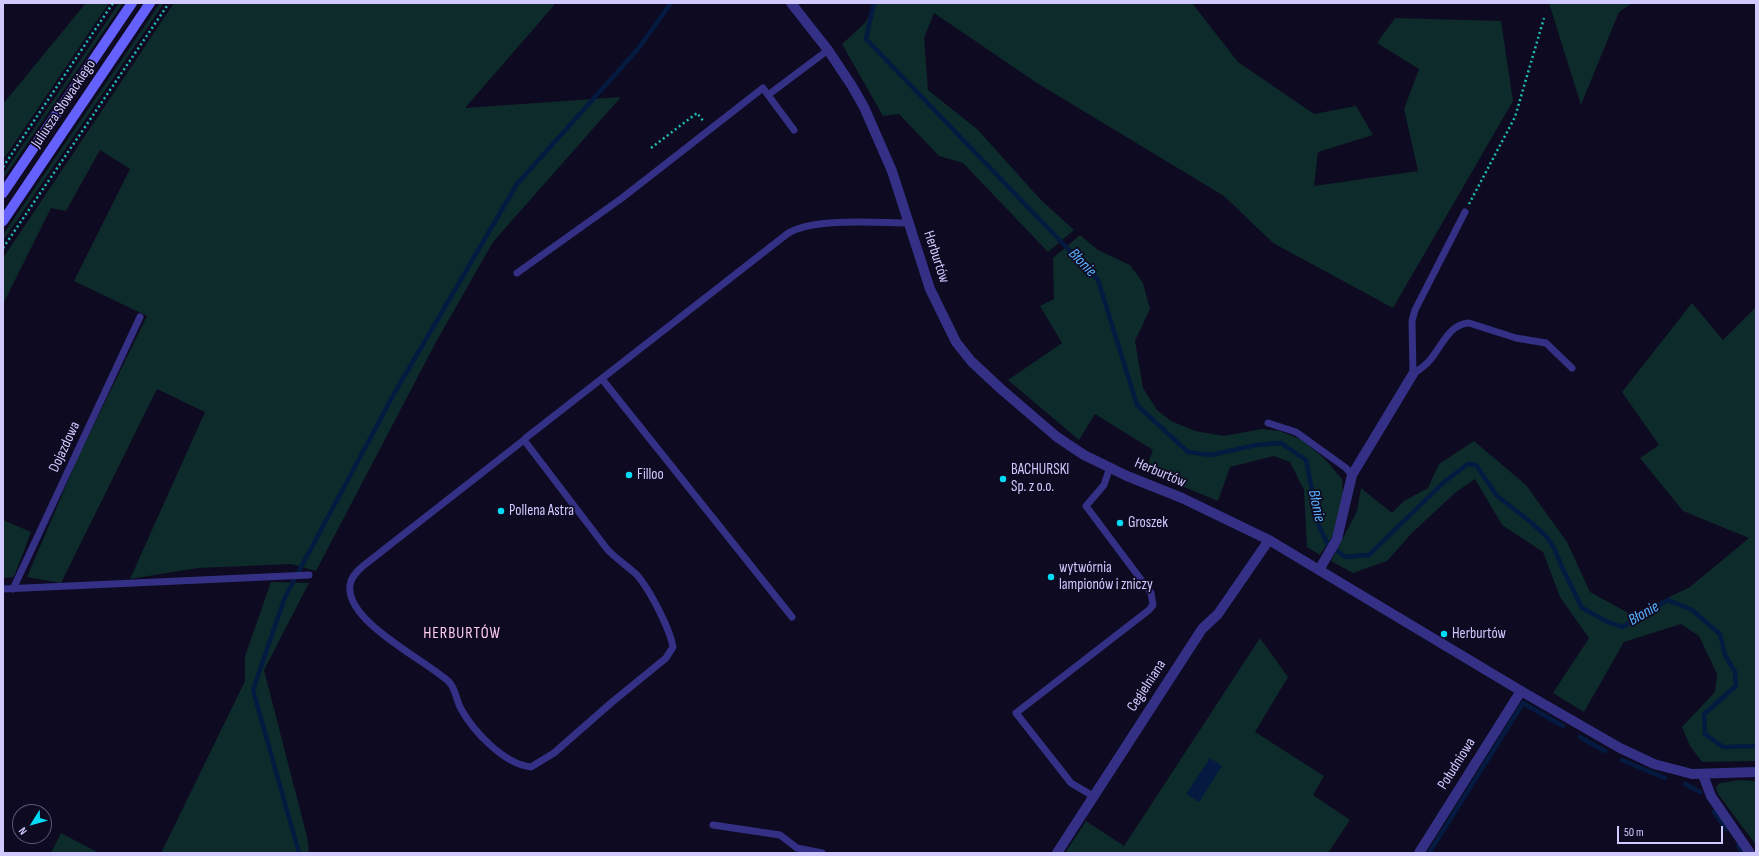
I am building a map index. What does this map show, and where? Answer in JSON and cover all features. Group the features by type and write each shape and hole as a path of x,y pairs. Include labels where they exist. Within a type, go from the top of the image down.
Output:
{"main road":[{"name":"Juliusza Słowackiego","path":"3,193 132,3"},
{"name":"Juliusza Słowackiego","path":"3,221 150,3"}],"street":[{"name":"Herburtów","path":"791,3 828,50 852,86 871,123 892,171 930,289 956,342 971,360 1028,414 1079,452 1110,468 1182,498 1269,540 1620,748 1654,764 1674,770 1703,775 1756,772"},
{"path":"1319,570 1337,539 1352,475 1413,374"},
{"name":"Cegielniana","path":"1057,853 1202,630 1218,614 1269,540"},
{"name":"Południowa","path":"1419,853 1521,690"},
{"path":"1703,775 1711,796 1750,853"}],"lane":[{"path":"768,95 828,50"},
{"path":"517,273 622,198 763,88 794,130"},
{"path":"1413,374 1412,321 1415,310 1465,212"},
{"path":"524,440 607,549 637,576 656,606 668,631 673,648 666,658 611,703 554,753 531,767 510,761 495,750 465,716 450,683 383,635 357,609 352,599 350,587 351,580 363,566 524,440 602,379 794,230 802,226 822,224 909,223"},
{"name":"Dojazdowa","path":"13,589 140,317"},
{"path":"1413,374 1430,360 1455,327 1469,323 1516,338 1546,343 1572,368"},
{"path":"602,379 792,617"},
{"path":"1268,423 1296,432 1346,468 1352,475"},
{"path":"1093,796 1071,783 1016,713 1149,610 1153,605 1151,593 1086,506 1104,485 1110,468"},
{"path":"3,589 309,575"},
{"path":"713,825 780,835 797,848 822,853"}],"path":[{"path":"3,167 113,3"},
{"path":"3,248 169,3"},
{"path":"1465,212 1515,117 1544,18"},
{"path":"651,148 697,113 710,130"}],"green space":[{"path":"86,3 109,3 3,160 3,104"},
{"path":"119,3 123,3 3,179 3,174"},
{"path":"160,3 164,3 3,241 3,235"},
{"path":"174,3 556,3 465,108 621,97 493,242 436,342 316,571 291,564 198,568 130,579 205,412 157,389 61,583 27,577 79,455 147,316 74,281 130,169 100,150 66,211 51,208 3,304 3,258"},
{"path":"876,3 1192,3 1238,62 1314,114 1356,106 1373,135 1318,152 1314,186 1418,171 1404,109 1419,69 1377,43 1395,18 1501,21 1513,101 1393,308 1273,243 1224,196 1037,83 934,13 924,38 928,90 977,129 1041,200 1074,230 1048,252 963,163 939,156 899,114 883,116 842,44 865,23"},
{"path":"1549,3 1632,3 1619,12 1581,105"},
{"path":"1080,235 1098,250 1130,265 1143,283 1150,309 1135,341 1143,388 1157,410 1171,421 1195,431 1224,436 1262,429 1280,431 1302,440 1325,459 1342,479 1343,494 1334,534 1320,555 1307,547 1304,490 1290,462 1274,456 1230,467 1218,501 1145,471 1153,450 1095,414 1079,440 1008,380 1062,343 1040,306 1054,299 1053,258"},
{"path":"1692,303 1723,340 1756,307 1756,761 1702,762 1690,746 1682,727 1715,692 1717,674 1699,636 1681,624 1624,642 1584,712 1553,693 1589,638 1560,597 1543,552 1502,525 1475,479 1456,492 1412,533 1387,561 1353,573 1331,561 1357,511 1361,488 1392,513 1404,501 1428,488 1439,464 1474,441 1526,485 1567,542 1590,592 1632,615 1690,587 1749,538 1683,511 1640,458 1659,445 1622,392"},
{"path":"3,520 31,532 14,577 3,578"},
{"path":"271,582 309,583 264,670 307,837 309,852 161,853 245,681 245,656"},
{"path":"1260,638 1288,677 1255,732 1324,776 1313,795 1350,820 1328,853 1065,853 1086,821 1124,846"},
{"path":"1739,780 1756,781 1756,845 1718,794 1716,787 1720,783"},
{"path":"61,833 99,853 51,853"}],"water":[{"path":"1210,758 1222,766 1199,802 1186,794"}],"waterway":[{"path":"299,853 253,690 285,597 395,392 517,184 638,49 671,3"},
{"name":"Błonie","path":"874,3 866,39 1098,280 1137,405 1188,452 1211,455 1256,445 1281,443 1306,460 1319,526 1327,543 1345,557 1369,555 1444,482 1468,464 1476,465 1497,496 1546,536 1554,548 1582,608 1608,622 1622,627 1668,600 1692,610 1720,634 1725,655 1735,672 1736,686 1704,714 1705,734 1723,747 1756,746"},
{"path":"1429,853 1523,703 1563,726"},
{"path":"1580,737 1605,751"},
{"path":"1622,760 1665,778"},
{"path":"1685,784 1700,792"},
{"path":"1714,812 1726,829"},
{"path":"1738,846 1743,853"}],"place":[{"name":"Filloo","path":"629,475"},
{"name":"BACHURSKI Sp. z o.o.","path":"1003,479"},
{"name":"Pollena Astra","path":"501,511"},
{"name":"Groszek","path":"1120,523"},
{"name":"wytwórnia lampionów i zniczy","path":"1051,577"},
{"name":"Herburtów","path":"1444,634"}],"district":[{"name":"HERBURTÓW","path":"462,634"}]}
